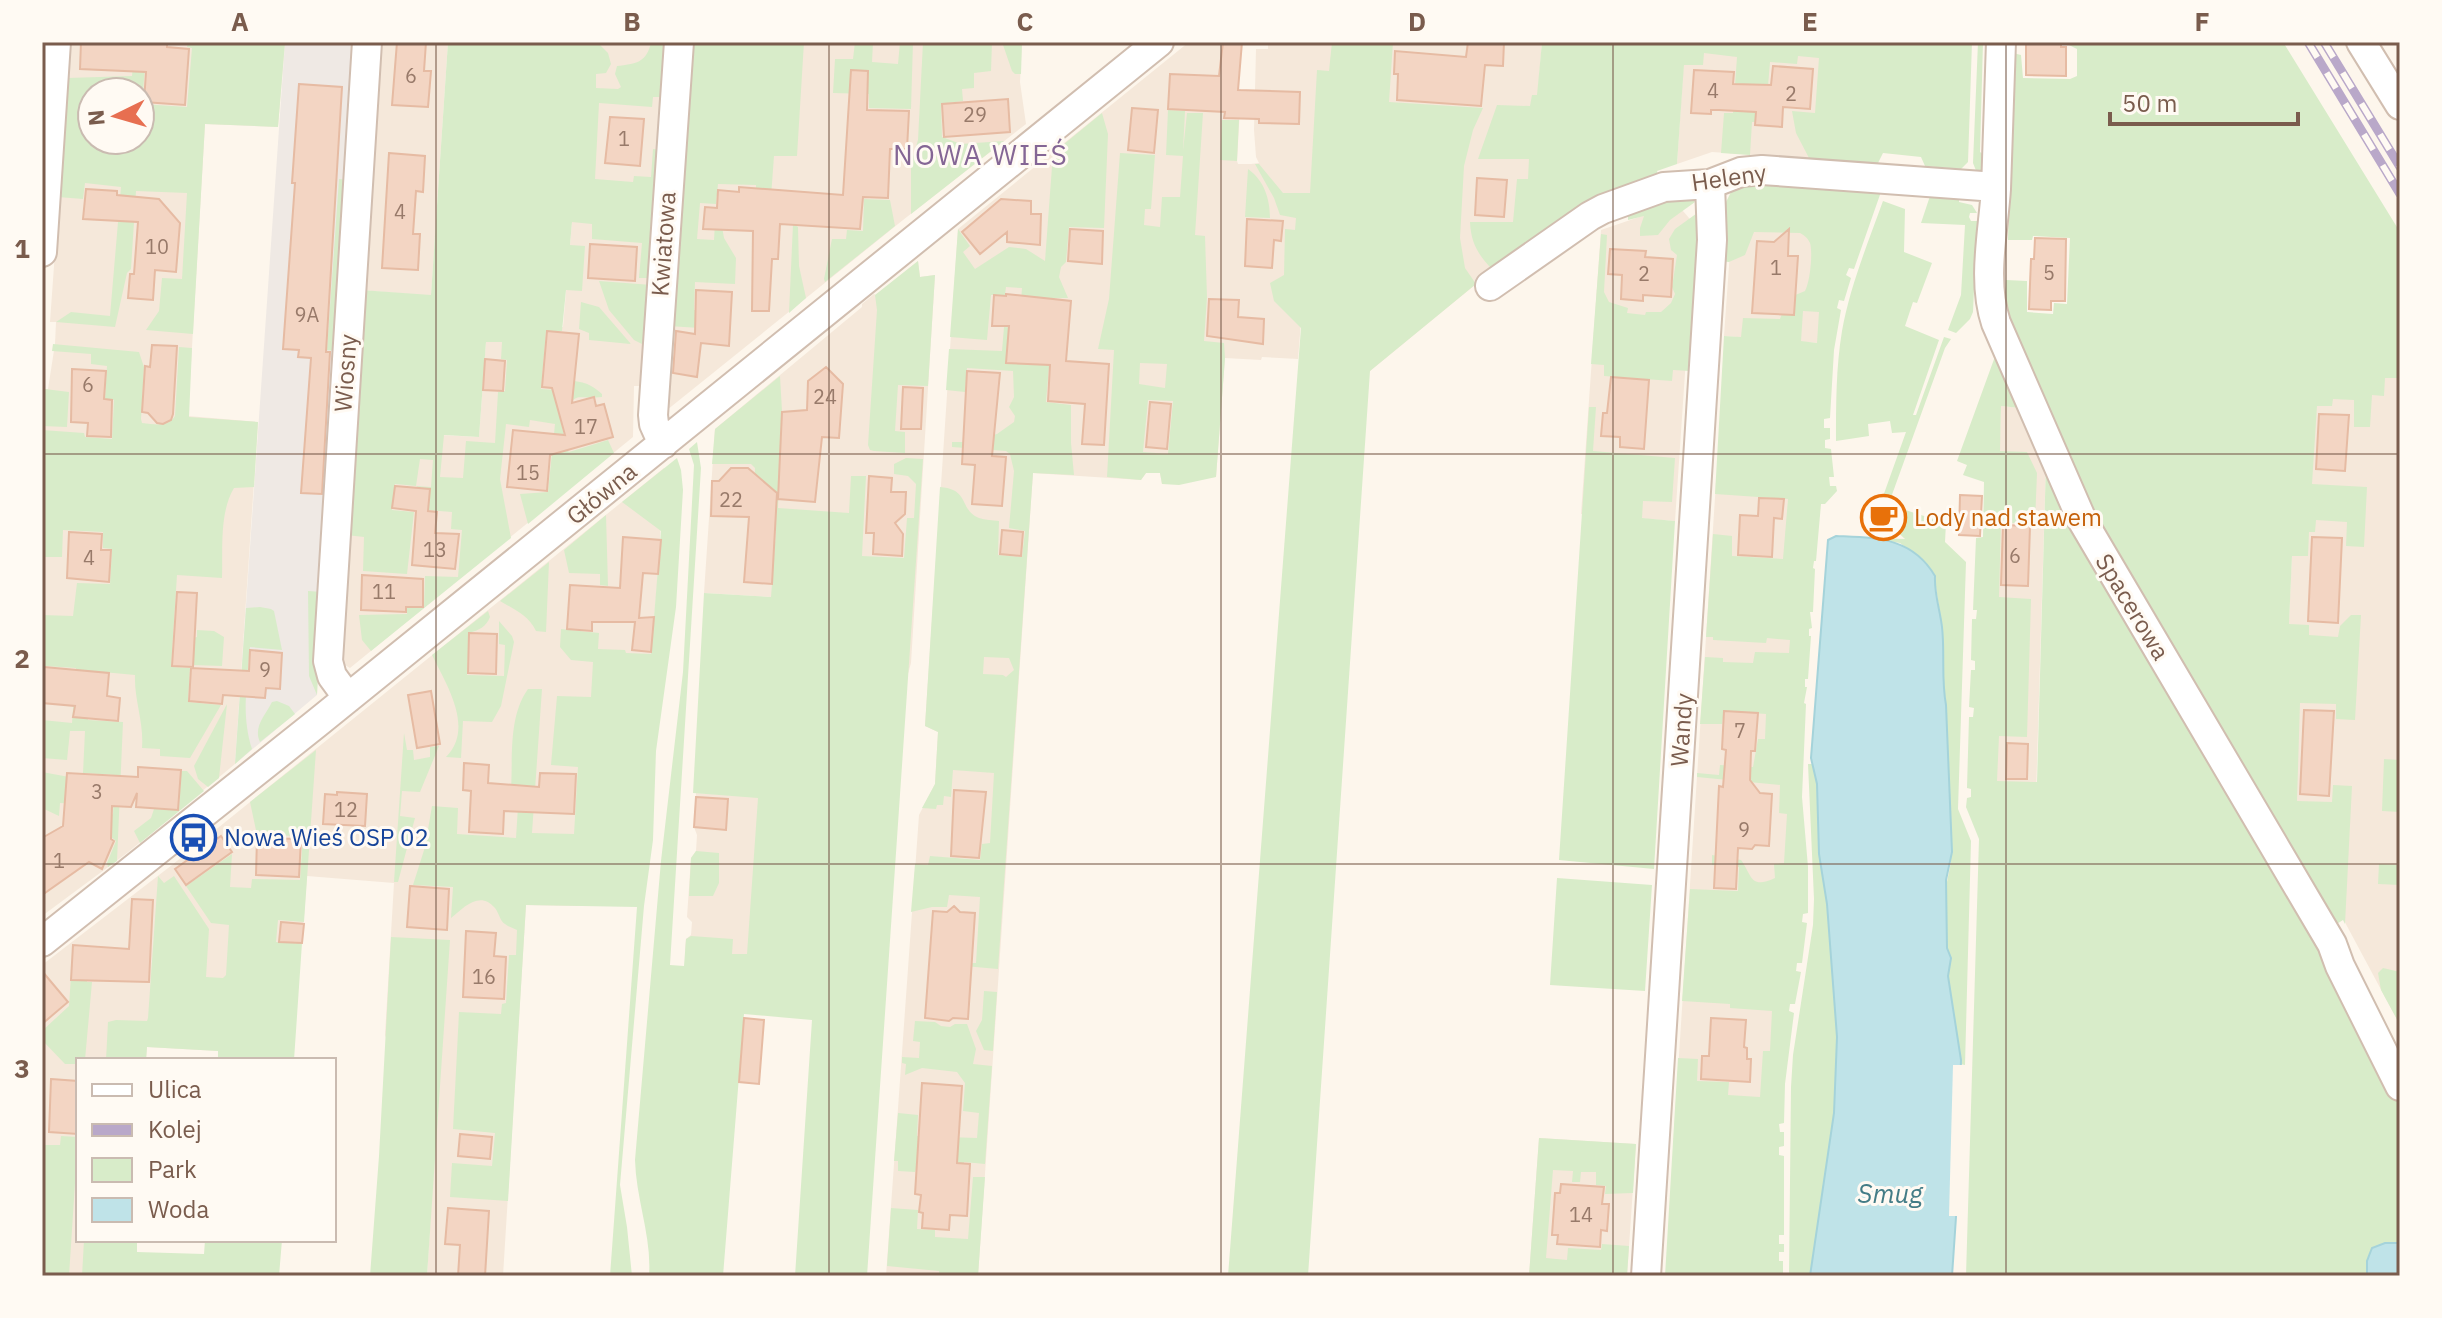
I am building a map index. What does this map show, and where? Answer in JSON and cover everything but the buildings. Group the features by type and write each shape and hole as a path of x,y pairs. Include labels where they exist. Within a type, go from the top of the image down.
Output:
{"street":[{"path":"42,252 56,42"},
{"name":"Wiosny","path":"348,698 332,676 328,661 367,42"},
{"name":"Kwiatowa","path":"663,444 653,415 679,42"},
{"name":"Główna","path":"42,942 1159,42"},
{"name":"Spacerowa","path":"2001,42 1989,283 1991,309 2065,483 2102,556 2332,944 2400,1086"},
{"path":"2361,42 2400,105"},
{"name":"Heleny","path":"1490,286 1569,229 1603,209 1664,187 1710,184 1741,172 1762,170 1996,187"},
{"name":"Wandy","path":"1646,1276 1712,240 1710,184"}],"shaded area":[{"path":"70,42 285,42 278,127 205,124 188,416 258,422 235,764 127,853 42,916 42,424 56,322 50,322"},
{"path":"285,42 357,42 317,695 235,764"},
{"path":"378,42 448,42 431,296 361,290"},
{"path":"582,42 670,42 644,386 634,386 633,437 350,668 338,661 351,454 419,460 421,434 479,437 486,341 524,325 563,327"},
{"path":"804,42 1022,42 1020,82 1026,124 662,414 677,205"},
{"path":"1189,42 1242,42 1237,161 1238,164 1251,164 1259,163 1254,130 1256,49 1268,49 1265,42 1542,42 1526,243 1370,371 1304,284 1298,359 1225,358 1216,477 1162,484 1160,473 1146,473 1141,480 1033,473 978,1276 886,1276 919,815 935,784 938,732 925,726 958,229"},
{"path":"1685,42 1837,42 1829,160 1712,152 1677,164"},
{"path":"2310,143 2400,289 2400,1025 2281,803"},
{"path":"1827,197 1818,343 1724,336 1733,210"},
{"path":"1677,204 1695,225 1675,521 1581,514 1601,230"},
{"path":"918,261 920,277 935,275 911,663 812,1019 685,950 692,922 687,917 691,858 696,851 696,793 758,797 771,597 704,593 715,429 874,294"},
{"path":"2001,406 2020,408 2046,462 2036,796 1989,794"},
{"path":"664,468 651,655 579,906 526,905 503,1276 427,1276 434,1162 385,1035 394,883 307,876 302,943 279,942 280,981 225,976 219,1051 147,1047 146,1058 76,1058 76,1242 95,1242 92,1276 54,1276 60,1146 42,1145 42,965 172,865"},
{"path":"1716,482 1809,488 1768,1155 1673,1148"},
{"path":"1539,1138 1636,1144 1627,1276 1529,1276"}],"green space":[{"path":"135,42 147,42 144,76 132,76"},
{"path":"188,42 285,42 278,127 205,124 193,334 146,330 159,311 162,278 182,279 187,193 136,191 131,269 127,273 115,327 56,322 71,312 110,316 121,187 85,183 83,199 58,197 67,78 76,78 76,156 156,156 156,105 187,107 192,48 187,47"},
{"path":"448,42 597,42 608,53 611,64 606,73 596,74 596,88 618,89 621,87 615,74 617,66 639,61 647,54 651,42 670,42 666,97 653,97 652,107 599,103 595,179 633,182 634,176 651,177 653,149 662,150 653,278 639,278 642,243 592,239 592,224 572,222 570,245 585,246 582,291 566,290 562,331 546,331 541,389 557,390 559,380 572,381 587,384 602,394 602,397 575,399 559,413 567,450 569,452 608,440 614,453 528,524 520,494 548,492 555,424 530,420 529,427 506,424 500,479 511,538 371,651 362,640 359,615 407,614 407,607 424,607 425,576 458,577 462,530 451,529 452,512 414,509 417,486 431,487 433,460 420,459 416,486 395,484 392,510 414,512 407,574 363,571 364,537 346,535 361,290 431,295","holes":["486,342 502,342 501,359 507,360 505,391 498,392 495,443 466,441 463,478 440,477 444,435 479,437"]},
{"path":"689,42 804,42 797,156 774,156 771,197 756,196 756,185 718,184 716,204 700,203 697,239 714,240 715,223 722,227 724,238 736,258 735,284 695,282 694,310 701,310 700,328 668,326"},
{"path":"855,42 873,42 872,62 898,64 900,42 913,42 911,109 869,108 869,94 833,93 835,59 853,59"},
{"path":"923,42 992,42 991,71 974,73 974,88 962,89 963,101 941,104 942,137 961,144 1004,141 911,214 911,163 918,140"},
{"path":"1002,42 1022,42 1021,74 1012,71"},
{"path":"1332,42 1393,42 1389,102 1483,108 1473,130 1464,166 1460,238 1465,268 1476,284 1370,371 1308,1276 1228,1276 1301,328 1274,301 1270,283 1284,275 1285,229 1295,230 1296,218 1280,215 1255,164 1259,164 1283,193 1310,193 1317,70 1329,71"},
{"path":"1542,42 1972,42 1968,162 1961,169 1925,166 1921,157 1883,153 1875,169 1806,164 1809,158 1796,133 1792,111 1815,113 1819,58 1798,56 1797,64 1770,62 1765,122 1752,122 1750,155 1721,153 1724,113 1733,113 1737,57 1704,53 1703,65 1684,65 1677,164 1657,171 1658,176 1526,243 1493,270 1476,248 1470,222 1513,222 1517,179 1528,179 1529,159 1478,159 1497,105 1530,106 1532,95 1537,95"},
{"path":"1978,42 1983,42 1980,152 1989,159 1977,173 1973,163"},
{"path":"2063,42 2283,42 2400,232 2400,378 2385,378 2384,396 2372,395 2370,427 2354,427 2354,400 2333,399 2332,406 2317,406 2312,484 2367,487 2364,547 2346,546 2347,522 2316,520 2315,532 2309,532 2308,556 2292,556 2289,624 2309,625 2309,635 2338,637 2340,626 2351,615 2361,615 2355,720 2336,719 2336,704 2300,703 2297,801 2332,802 2333,785 2352,786 2345,924 2343,920 2332,927 2079,488 2005,313 2006,280 2027,281 2027,312 2053,314 2054,303 2067,304 2070,238 2033,236 2032,240 2008,240 2013,53 2021,55 2023,78 2070,79 2077,76 2077,49"},
{"path":"1168,110 1185,111 1183,151 1187,113 1203,113 1195,235 1205,236 1207,297 1204,341 1224,343 1225,358 1216,477 1179,485 1162,484 1160,473 1146,473 1141,480 1107,477 1114,350 1098,349 1109,299 1120,153 1155,155 1151,209 1145,209 1144,225 1160,227 1162,197 1180,197 1183,156 1166,155","holes":["1140,363 1167,364 1165,388 1139,384","1148,400 1173,401 1168,454 1143,452"]},
{"path":"1102,113 1108,134 1104,228 1069,227 1066,262 1061,267 1059,277 1068,298 1055,298 1046,402 1071,405 1074,475 1033,473 998,969 964,966 965,963 976,963 980,897 949,895 947,907 911,912 915,864 928,865 930,856 980,860 982,844 990,843 994,773 953,770 951,797 944,796 943,805 937,805 936,809 922,808 935,784 938,732 925,726 940,487 956,492 969,510 981,519 999,521 998,555 1022,557 1025,531 1009,528 1014,471 1010,454 1006,451 952,447 952,442 966,442 997,434 1014,422 1015,416 1009,407 1014,397 1013,371 967,368 965,392 946,390 949,349 1002,351 1004,327 1019,328 1022,288 1006,287 1005,295 991,295 987,340 950,337 958,229 970,246 963,252 975,269 1009,247 1026,249 1045,261 1053,153","holes":["984,657 1009,658 1014,670 1006,677 983,674"]},
{"path":"1222,120 1239,120 1237,161 1220,160"},
{"path":"1248,169 1265,190 1270,218 1245,217"},
{"path":"339,179 349,180 337,351 327,350"},
{"path":"1744,182 1882,189 1854,269 1849,268 1846,275 1851,278 1844,301 1839,300 1837,308 1841,310 1834,350 1830,418 1824,419 1824,428 1830,428 1830,439 1825,440 1825,448 1831,449 1834,477 1829,477 1830,486 1836,486 1837,491 1825,504 1821,504 1813,568 1808,679 1805,679 1802,797 1808,913 1803,914 1802,922 1807,923 1802,963 1797,963 1796,971 1801,972 1795,1004 1790,1004 1789,1011 1794,1013 1785,1084 1784,1123 1779,1124 1780,1132 1784,1132 1784,1146 1779,1147 1779,1155 1784,1156 1784,1235 1779,1235 1779,1244 1784,1244 1784,1252 1779,1252 1779,1261 1783,1261 1783,1276 1665,1276 1678,1058 1698,1059 1697,1081 1729,1082 1728,1095 1760,1097 1763,1051 1770,1051 1772,1011 1682,1001 1690,889 1738,891 1739,867 1712,865 1712,855 1741,860 1756,882 1775,878 1774,864 1784,863 1787,814 1779,813 1780,785 1697,777 1697,773 1719,775 1720,765 1753,767 1758,739 1765,739 1766,714 1724,711 1722,724 1700,724 1705,657 1723,658 1723,662 1753,663 1755,652 1789,653 1790,640 1767,638 1766,643 1706,637 1713,534 1732,536 1732,556 1783,559 1788,499 1715,494 1724,336 1741,337 1743,318 1780,319 1788,298 1805,291 1811,260 1810,243 1800,233 1754,232 1745,255 1729,262 1719,261 1725,204 1732,190","holes":["1803,311 1819,312 1817,343 1801,341"]},
{"path":"1931,193 1959,195 1959,202 1972,205 1977,213 1970,213 1969,217 1971,221 1977,221 1973,312 1956,333 1948,330 1961,295 1965,225 1921,223"},
{"path":"1669,196 1691,198 1695,202 1670,220 1658,235 1640,236 1644,216 1628,220 1628,210"},
{"path":"864,199 890,200 895,226 825,282 832,239 846,239 847,230 863,231"},
{"path":"1883,201 1905,209 1904,252 1932,263 1905,326 1939,340 1913,415 1916,415 1944,337 1951,339 1945,348 1889,503 1881,502 1906,432 1892,433 1890,421 1868,424 1869,436 1836,441 1837,372 1845,314"},
{"path":"1700,211 1690,371 1673,370 1672,381 1604,376 1604,365 1591,364 1601,234 1607,235 1604,292 1609,302 1628,308 1627,313 1645,315 1646,312 1661,312 1675,294 1672,287 1677,255 1671,250 1669,239 1675,229"},
{"path":"793,224 798,227 799,266 806,298 789,313"},
{"path":"918,261 920,277 935,275 928,386 898,385 895,431 905,432 905,453 874,451 868,445 877,310 875,295"},
{"path":"599,281 652,285 646,346 634,340 609,310"},
{"path":"581,302 599,307 631,344 589,340 589,333 579,329"},
{"path":"53,344 139,352 144,367 141,419 142,423 156,424 165,424 175,416 179,347 192,348 189,417 258,422 254,487 234,488 226,509 222,578 177,575 171,667 190,668 188,702 221,705 190,758 160,756 160,749 142,748 135,675 92,671 88,720 123,722 117,861 108,867 116,841 109,835 115,775 83,773 85,731 70,731 67,760 42,758 42,720 72,723 76,668 44,666 42,683 42,615 73,616 77,583 110,584 112,549 103,548 103,532 63,530 62,557 42,557 42,430 112,439 114,400 105,399 107,366 91,364 91,354 52,351"},
{"path":"1997,351 2020,408 2001,406 2000,451 2027,452 2037,473 2035,523 2001,523 1999,597 2031,599 2027,737 1999,736 1997,781 2037,782 2046,462 2293,896 2400,1097 2400,1243 2366,1271 2367,1276 1966,1276 1979,839 1966,807 1967,798 1971,797 1971,789 1967,788 1969,717 1973,717 1974,708 1969,707 1971,670 1975,670 1975,661 1971,660 1972,619 1976,619 1977,610 1973,610 1976,538 1983,537 1984,482 1963,475 1967,465 1957,461"},
{"path":"780,376 782,411 778,508 849,513 851,476 866,476 862,556 904,558 907,518 914,518 916,484 908,476 894,474 894,464 906,458 923,459 867,1276 795,1276 812,1020 744,1014 723,1276 666,1273 665,1276 649,1276 648,1247 635,1160 661,861 683,672 694,465 689,449 697,442 701,468 670,965 684,966 686,939 691,936 733,939 732,954 747,954 758,798 693,793 704,593 771,597 776,531 752,529 755,468 751,464 712,464 715,429"},
{"path":"45,389 69,392 67,427 42,426"},
{"path":"1589,407 1596,407 1593,451 1675,458 1672,502 1643,501 1642,518 1675,521 1654,869 1559,860"},
{"path":"677,458 683,490 676,607 656,751 653,840 644,906 620,1185 632,1276 610,1276 637,907 526,905 508,1201 450,1197 452,1163 492,1166 495,1133 453,1129 459,1012 501,1014 502,1004 506,1003 509,955 516,955 517,930 503,923 495,908 484,900 472,902 451,918 453,887 413,885 425,847 432,806 458,808 457,834 516,838 519,791 511,791 514,725 528,689 542,689 532,833 574,834 578,767 551,765 557,696 591,697 593,662 571,660 560,647 561,629 599,633 598,649 651,654 661,531 622,502"},
{"path":"1896,507 1946,523 1945,542 1966,562 1958,809 1971,841 1965,1065 1960,1064 1948,976 1951,958 1947,948 1946,887 1951,862 1942,628 1934,573 1900,543 1871,538 1905,539 1890,525"},
{"path":"606,515 608,586 600,585 600,574 569,573 564,550"},
{"path":"549,562 546,632 536,631 525,617 500,601"},
{"path":"308,591 322,592 317,695 309,676"},
{"path":"260,607 274,611 282,650 250,647 246,711 252,749 235,764 246,608"},
{"path":"488,611 490,617 486,623 469,633 467,675 504,676 505,645 499,644 499,621 514,642 501,706 492,722 463,721 461,758 446,757 458,733 458,720 450,692 432,655"},
{"path":"197,630 214,631 224,637 222,666 192,665 193,638 197,637"},
{"path":"272,702 289,706 295,714 260,742 258,731 261,722"},
{"path":"227,704 219,778 208,787 198,779 194,766"},
{"path":"404,733 407,750 413,750 414,760 430,757 430,747 439,746 420,792 402,791 400,816 415,818 398,882 394,882"},
{"path":"316,750 304,922 278,920 276,942 302,943 294,1058 218,1058 218,1051 147,1047 146,1058 106,1058 108,1022 147,1021 148,1018 158,876 164,883 174,876 209,929 206,977 223,978 226,975 229,925 211,923 186,886 232,854 230,887 251,888 252,879 300,880 303,836 257,835 250,802"},
{"path":"2384,759 2400,760 2400,812 2382,811"},
{"path":"1808,764 1814,764 1817,784 1819,854 1827,904 1837,1037 1834,1113 1810,1276 1789,1276 1793,1055 1813,925 1814,899"},
{"path":"181,771 187,771 204,791 140,843 134,831 151,818 154,809 179,810"},
{"path":"42,772 80,779 78,804 60,803 59,816 42,808"},
{"path":"696,851 719,853 719,883 713,896 689,896 691,858"},
{"path":"2379,864 2400,865 2400,885 2378,884"},
{"path":"1557,878 1652,885 1645,991 1550,985"},
{"path":"391,937 450,940 427,1276 370,1276"},
{"path":"2383,968 2400,972 2400,1025 2381,990 2378,973"},
{"path":"71,976 87,976 87,982 92,982 85,1058 76,1058 76,1064 65,1064 42,1040 42,1031 69,1006"},
{"path":"984,991 997,992 993,1051 984,1050 976,1031 982,1020"},
{"path":"915,1021 950,1027 967,1024 976,1049 973,1064 992,1066 985,1164 964,1162 963,1181 944,1170 898,1171 898,1161 894,1161 898,1113 918,1115 917,1136 977,1138 979,1113 963,1111 965,1083 957,1072 922,1068 905,1075 906,1064 902,1063 902,1057 919,1058 920,1042 913,1041"},
{"path":"61,1136 76,1137 69,1276 42,1276 42,1145 60,1145"},
{"path":"1539,1138 1636,1144 1633,1193 1605,1194 1606,1186 1596,1185 1596,1172 1581,1172 1580,1182 1572,1182 1573,1171 1553,1170 1546,1258 1567,1260 1568,1248 1601,1250 1602,1244 1629,1246 1627,1276 1529,1276"},
{"path":"973,1177 985,1177 978,1276 939,1276 939,1271 887,1266 891,1208 918,1210 917,1229 935,1230 935,1237 968,1239"},
{"path":"84,1242 137,1242 137,1252 204,1254 205,1242 282,1242 279,1276 82,1276"}],"water":[{"name":"Smug","path":"1836,536 1892,542 1916,554 1935,576 1943,637 1952,852 1946,880 1947,948 1951,958 1948,976 1961,1060 1952,1276 1810,1276 1834,1113 1837,1037 1827,904 1819,854 1817,784 1811,758 1828,540"},
{"path":"2385,1243 2400,1243 2400,1276 2367,1276 2367,1261 2372,1248"}],"pier":[{"path":"1953,1065 1964,1065 1960,1216 1949,1216"}],"railway":[{"path":"2308,42 2400,194"},
{"path":"2324,42 2400,167"}],"place":[{"name":"Lody nad stawem","path":"1883,518"},
{"name":"Nowa Wieś OSP 02","path":"193,838"}],"district":[{"name":"NOWA WIEŚ","path":"981,155"}]}
